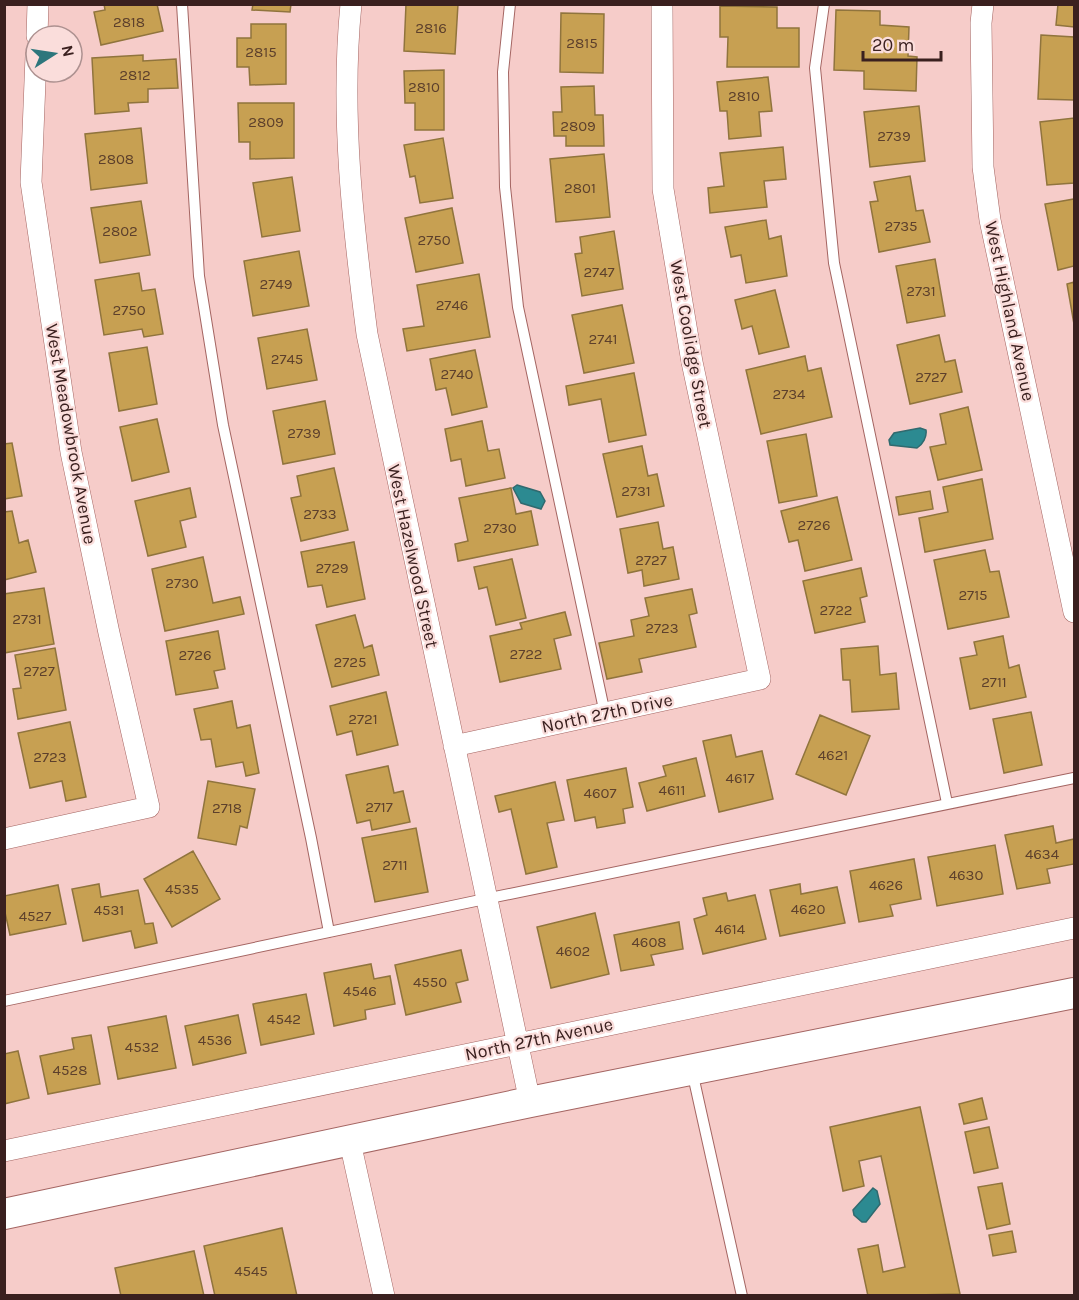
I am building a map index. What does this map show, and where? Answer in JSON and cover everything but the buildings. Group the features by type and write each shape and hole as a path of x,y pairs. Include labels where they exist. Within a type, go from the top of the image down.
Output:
{"main road":[{"path":"4,1215 530,1102 1074,993"}],"street":[{"path":"37,24 38,4"},
{"name":"West Hazelwood Street","path":"351,4 347,123 353,227 367,334 485,899 530,1102"},
{"name":"West Coolidge Street","path":"662,4 663,189 692,362 760,679"},
{"name":"West Highland Avenue","path":"983,4 981,23 982,144 990,220 1074,612"},
{"name":"West Meadowbrook Avenue","path":"4,839 149,807 109,633 67,428 31,182 35,84"},
{"name":"North 27th Drive","path":"454,746 760,679"},
{"name":"North 27th Avenue","path":"4,1151 859,975 1074,928"},
{"path":"350,1142 384,1296"}],"lane":[{"path":"182,4 199,276 223,424 329,932"},
{"path":"510,4 503,72 505,187 518,307 605,714"},
{"path":"824,4 815,68 834,263 947,803"},
{"path":"4,1001 1074,778"},
{"path":"692,1071 742,1296"}],"water":[{"path":"920,428 926,430 926,435 917,448 890,445 889,440 894,433"},
{"path":"517,485 540,492 545,501 541,509 521,503 513,488"},
{"path":"873,1188 877,1191 880,1204 866,1222 862,1222 854,1215 853,1210"}]}
